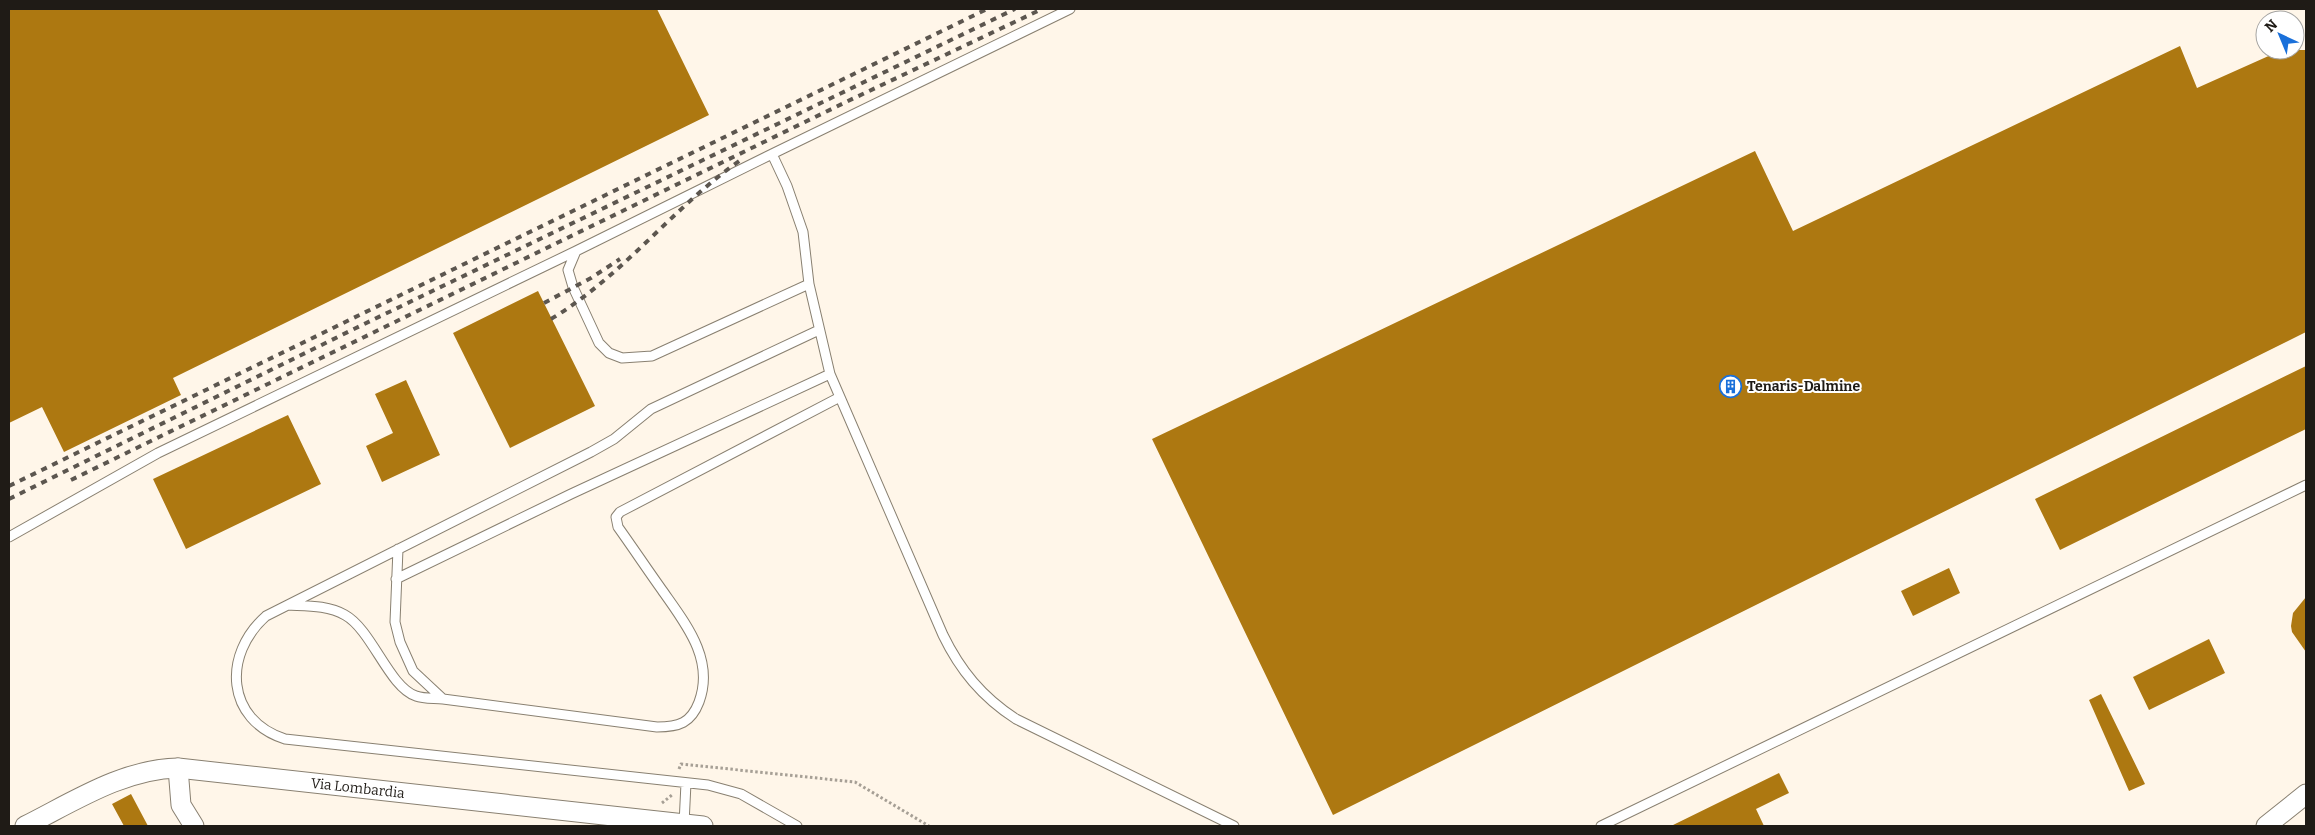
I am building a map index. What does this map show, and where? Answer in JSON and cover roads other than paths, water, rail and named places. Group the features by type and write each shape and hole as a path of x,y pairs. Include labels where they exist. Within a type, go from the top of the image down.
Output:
{"street":[{"name":"Via Lombardia","path":"25,826 125,778 147,771 178,768 703,826"},
{"path":"178,768 181,805 194,826"},
{"path":"2266,826 2306,794"}],"lane":[{"path":"9,537 158,453 1070,9"},
{"path":"772,154 787,186 803,232 809,284 830,374 943,635 959,664 975,686 994,704 1016,718 1075,750 1234,826"},
{"path":"576,250 568,270 573,287 599,343 609,353 622,358 652,356 809,284"},
{"path":"797,826 751,799 729,790 686,783 285,739 261,729 244,709 237,683 237,670 243,645 257,624 266,616 600,447 614,439 651,409 819,330"},
{"path":"396,579 571,494 830,374"},
{"path":"288,605 320,608 344,614 361,629 392,673 410,693 422,697 657,727 677,726 686,722 693,714 702,690 703,664 697,645 686,625 618,527 616,522 617,514 840,397"},
{"path":"1601,826 2306,485"},
{"path":"398,549 395,622 404,653 419,678 443,700"},
{"path":"684,824 686,783"}],"railway":[{"path":"9,486 987,9"},
{"path":"9,499 356,328 1015,9"},
{"path":"71,480 848,101 1042,9"},
{"path":"551,319 577,302 602,282 694,198 742,159"},
{"path":"544,303 591,278 620,259"}],"place":[{"name":"Tenaris-Dalmine","path":"1731,386"}]}
